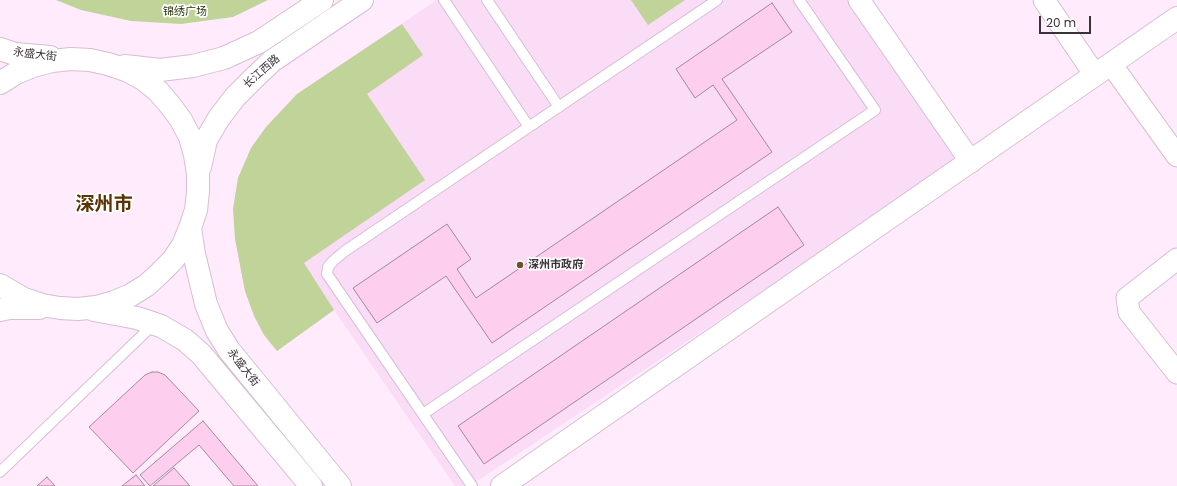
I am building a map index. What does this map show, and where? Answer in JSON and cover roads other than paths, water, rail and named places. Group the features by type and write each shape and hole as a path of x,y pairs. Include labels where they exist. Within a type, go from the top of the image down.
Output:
{"main road":[{"path":"108,64 160,70 193,66 224,58 260,42 322,0"},
{"name":"长江西路","path":"198,174 206,140 219,118 235,97 272,61 362,0"},
{"path":"502,486 1177,18"},
{"name":"永盛大街","path":"0,49 15,54 71,59"},
{"path":"0,83 16,73 33,66 52,61 71,59 90,60 126,70 142,79 158,91 181,120 190,137 198,174 196,210 183,245 160,274 146,285 131,295 96,307 8,308 0,310"},
{"name":"永盛大街","path":"190,228 194,254 206,304 216,331 229,350 340,486"},
{"path":"0,285 24,299 42,305 60,308"},
{"name":"永盛大街","path":"83,308 137,318 161,326 185,340 201,354 311,486"}],"street":[{"path":"859,0 971,162"},
{"path":"1044,0 1177,156"},
{"path":"1177,259 1127,298 1129,312 1177,373"}],"lane":[{"path":"444,0 529,127"},
{"path":"487,0 559,107"},
{"path":"472,486 327,274 328,267 332,261 345,252 717,0"},
{"path":"423,414 875,110 799,0"},
{"path":"0,472 154,324"}],"place":[{"name":"深州市政府","path":"520,265"}],"district":[{"name":"深州市","path":"104,205"}],"park label":[{"name":"锦绣广场","path":"185,12"}]}
